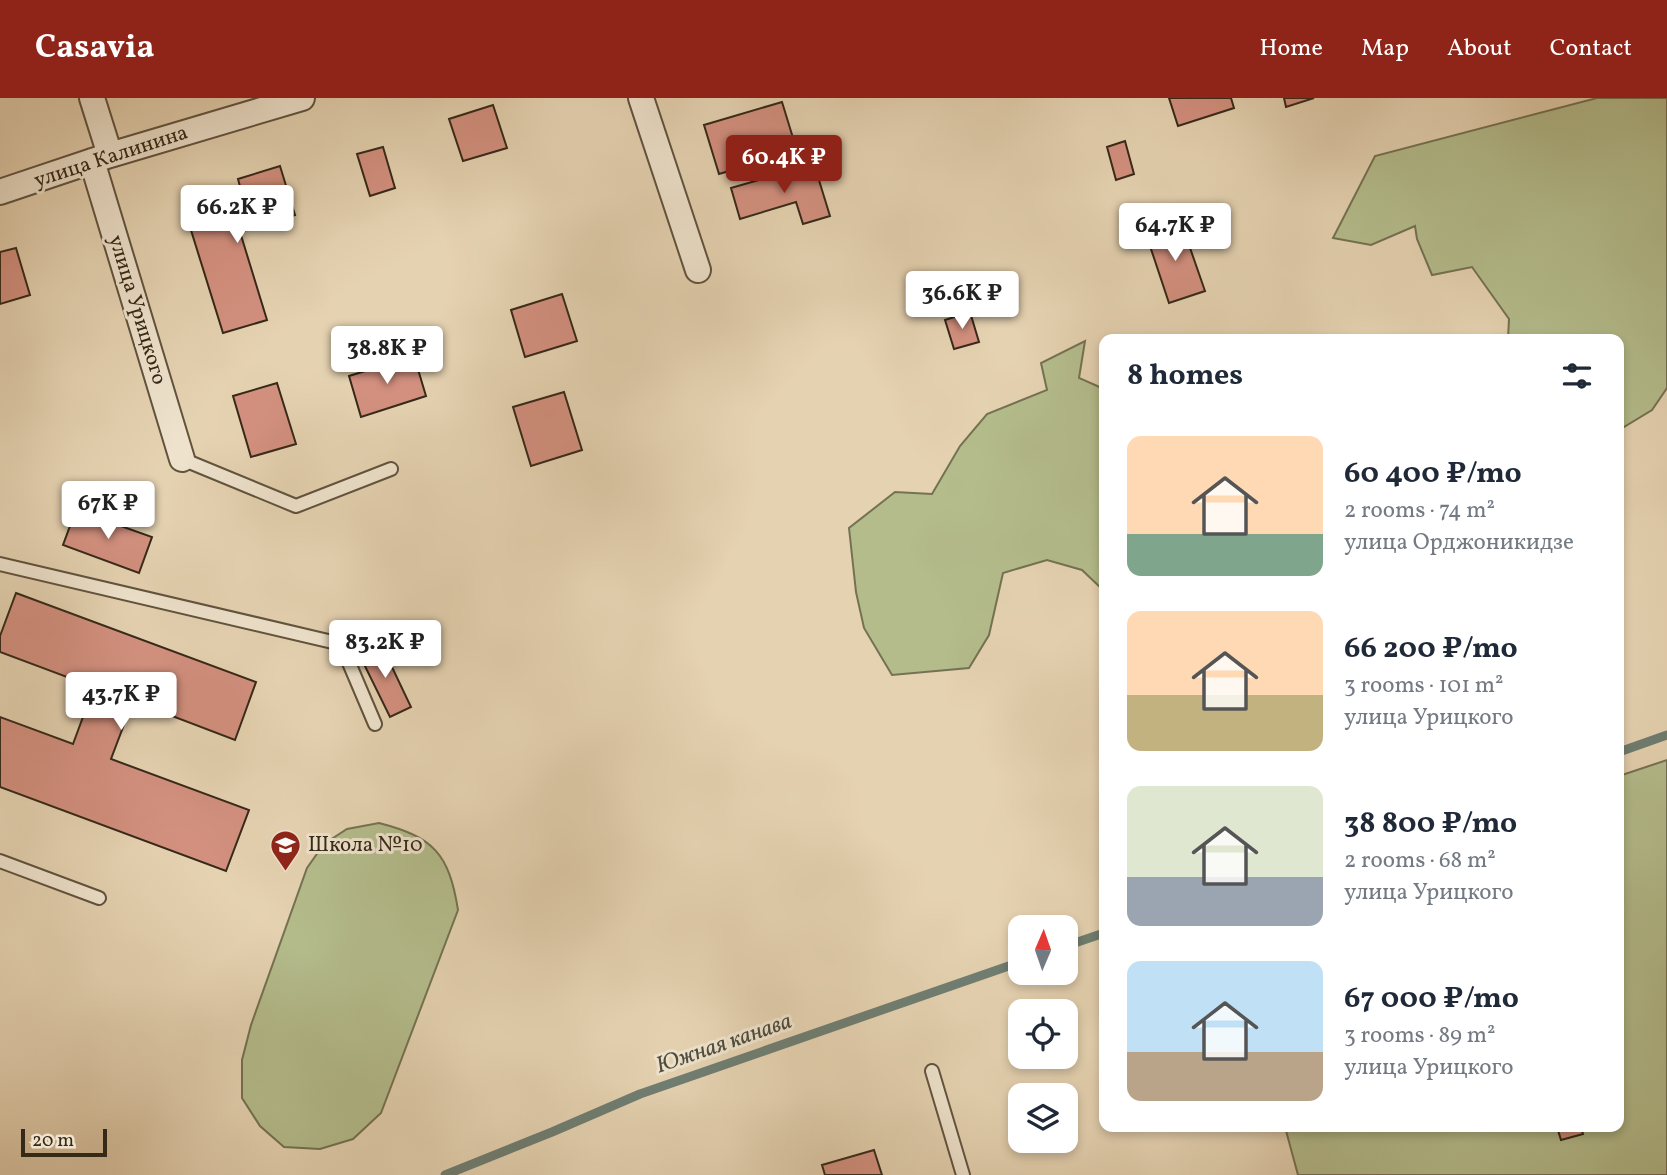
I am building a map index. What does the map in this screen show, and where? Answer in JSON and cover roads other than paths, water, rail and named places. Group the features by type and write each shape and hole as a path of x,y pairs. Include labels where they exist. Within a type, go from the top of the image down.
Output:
{"street":[{"name":"улица Урицкого","path":"92,98 101,158 182,459"},
{"name":"улица Калинина","path":"0,192 101,158 302,98"},
{"path":"641,98 698,270"}],"lane":[{"path":"182,459 296,506 391,469"},
{"path":"0,564 341,645 375,724"},
{"path":"0,862 99,898"},
{"path":"932,1071 963,1175"}],"waterway":[{"name":"Южная канава","path":"1624,750 1667,735"},
{"name":"Южная канава","path":"1078,942 1099,935"},
{"name":"Южная канава","path":"445,1175 640,1094 1008,966"}],"place":[{"name":"Школа №10","path":"285,872"}]}
